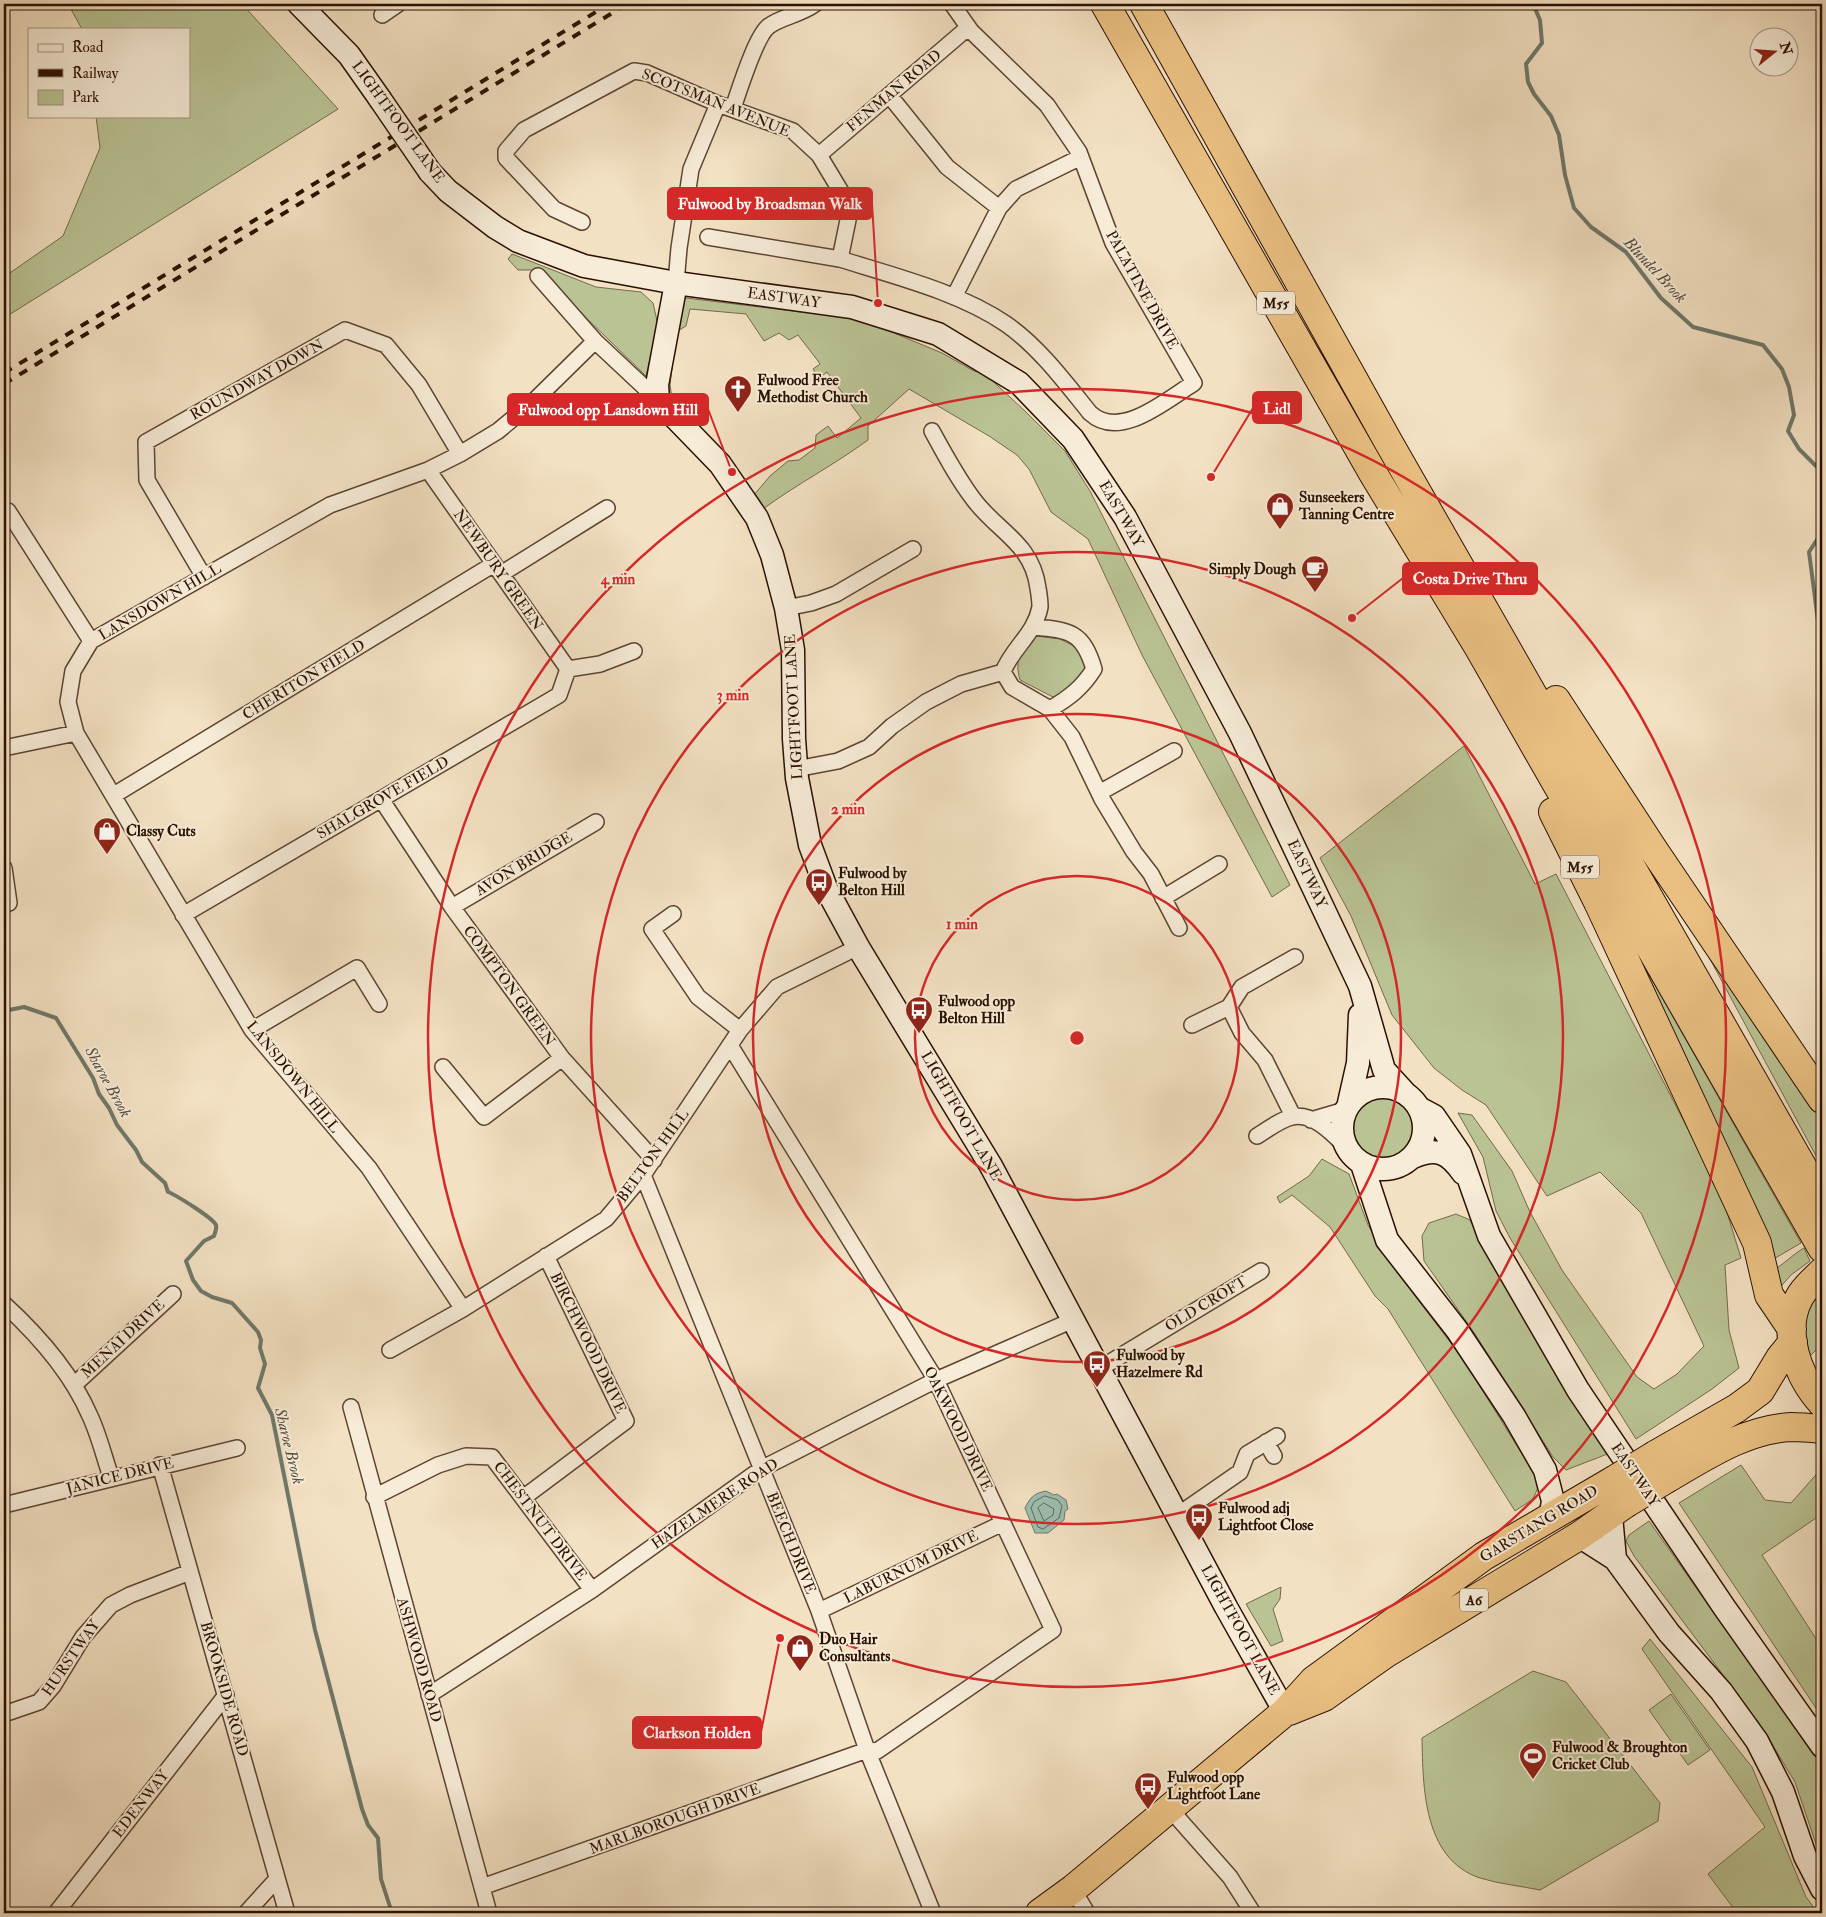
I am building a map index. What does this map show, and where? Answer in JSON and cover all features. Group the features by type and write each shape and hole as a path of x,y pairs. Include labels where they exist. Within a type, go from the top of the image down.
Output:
{"highway":[{"name":"M55","path":"1105,4 1374,475 1479,648 1819,1242"},
{"name":"M55","path":"1144,4 1390,443 1822,1201"},
{"name":"M55","path":"1390,443 1648,842 1822,1099"},
{"name":"M55","path":"1374,475 1555,816 1598,902 1757,1243 1769,1295 1792,1336"},
{"name":"A6","path":"1822,1272 1799,1298 1793,1314 1792,1336 1802,1373 1822,1402"},
{"name":"GARSTANG ROAD","path":"1285,1712 1324,1697 1385,1654 1579,1536 1617,1500 1760,1391 1792,1336"},
{"name":"GARSTANG ROAD","path":"1661,1466 1727,1445 1751,1435 1792,1427 1822,1429"},
{"name":"GARSTANG ROAD","path":"1040,1913 1073,1889 1285,1712 1314,1680 1439,1588 1484,1556 1587,1496 1617,1500"}],"main road":[{"name":"LIGHTFOOT LANE","path":"299,4 349,55 430,172 448,191 495,227 518,241 584,266 676,283"},
{"path":"658,400 656,385 676,283"},
{"name":"EASTWAY","path":"676,283 852,307 938,334 1019,384 1073,440 1125,517 1240,733 1360,986 1379,1059 1387,1075 1412,1100 1434,1116 1446,1132 1460,1154 1474,1189 1489,1236 1578,1390 1724,1607 1822,1746"},
{"name":"LIGHTFOOT LANE","path":"658,400 720,464 757,518 772,555 786,608 792,650 796,769 810,845 826,888 858,947 992,1166 1226,1607 1285,1712"},
{"name":"EASTWAY","path":"1348,1107 1358,1063 1360,986"},
{"path":"1387,1240 1385,1214 1388,1188 1393,1177 1420,1147 1424,1131 1412,1100 1382,1086 1366,1090 1348,1107 1342,1120 1342,1133 1346,1147 1362,1164 1387,1240 1457,1330 1514,1416 1545,1470 1553,1501 1550,1518"},
{"name":"EASTWAY","path":"1409,1160 1430,1150 1439,1152 1458,1165 1474,1189"},
{"path":"1362,1164 1384,1170 1409,1160"},
{"path":"1545,1470 1566,1490 1587,1496"},
{"path":"1615,1559 1617,1500"},
{"path":"1579,1536 1615,1559 1669,1633 1722,1692 1756,1742 1783,1792 1805,1856 1822,1889"}],"street":[{"path":"382,15 398,4"},
{"path":"676,283 680,239 692,169 768,26 804,12 815,4"},
{"name":"PALATINE DRIVE","path":"952,4 970,31 1047,105 1081,157 1113,244 1194,383 1127,423 1110,424 1097,420 1034,349 1020,336 1006,324 954,297"},
{"name":"FENMAN ROAD","path":"819,154 963,32 970,31"},
{"name":"SCOTSMAN AVENUE","path":"582,222 554,209 506,158 506,151 524,130 634,70 647,72 726,106 793,131 819,154 846,200 848,220 840,259"},
{"path":"889,95 947,167 999,208"},
{"path":"708,238 840,259 936,289 954,297 999,208 1016,189 1081,157"},
{"name":"LIGHTFOOT LANE","path":"538,276 596,341 658,400"},
{"name":"ROUNDWAY DOWN","path":"204,577 147,480 146,442 345,330 386,345 420,385 460,454"},
{"name":"LANSDOWN HILL","path":"463,1309 369,1168 252,1030 76,733 68,702 73,671 91,641 330,505 428,470 460,454 498,431 596,341"},
{"path":"932,431 975,502 1022,546 1036,575 1040,605 1034,627 1008,658 1003,672"},
{"name":"NEWBURY GREEN","path":"428,470 568,669"},
{"name":"CHERITON FIELD","path":"114,796 498,569 607,508"},
{"path":"4,514 8,511 91,641"},
{"path":"786,608 836,594 913,549"},
{"path":"1034,627 1057,629 1080,638 1090,655 1094,669 1085,684 1070,697 1050,709"},
{"path":"568,669 600,664 634,651"},
{"name":"SHALGROVE FIELD","path":"183,915 559,695 568,669"},
{"path":"796,769 838,761 869,747 892,726 926,702 961,684 1003,672"},
{"path":"1003,672 1012,687 1050,709 1072,738 1099,793 1134,852 1151,874 1179,928"},
{"path":"4,748 76,733"},
{"path":"1099,793 1174,751"},
{"name":"COMPTON GREEN","path":"381,799 452,907 562,1058 654,1160"},
{"name":"AVON BRIDGE","path":"452,907 596,822"},
{"path":"1164,898 1219,864"},
{"path":"4,868 9,903"},
{"path":"673,914 652,929 698,997 740,1030"},
{"name":"BELTON HILL","path":"390,1350 463,1309 606,1219 654,1160 731,1047 740,1030 777,987 858,947"},
{"path":"1192,1025 1229,1007 1242,987 1295,957"},
{"path":"252,1030 357,968 379,1004"},
{"path":"1229,1007 1242,1033 1265,1060 1292,1116"},
{"name":"OAKWOOD DRIVE","path":"731,1047 936,1380 1053,1630 877,1751 867,1750"},
{"path":"443,1067 484,1117 562,1058"},
{"path":"1311,1120 1348,1107"},
{"path":"1257,1136 1292,1116 1311,1120 1330,1130 1346,1147"},
{"name":"BEECH DRIVE","path":"643,1175 819,1611 867,1750 933,1913"},
{"name":"BIRCHWOOD DRIVE","path":"523,1498 626,1421 546,1256"},
{"name":"OLD CROFT","path":"1099,1369 1261,1270"},
{"name":"MENAI DRIVE","path":"74,1385 173,1294"},
{"path":"4,1304 39,1339 74,1385 95,1427 111,1477"},
{"name":"HAZELMERE ROAD","path":"429,1695 592,1590 762,1468 936,1380 1073,1320"},
{"name":"ASHWOOD ROAD","path":"351,1407 489,1913"},
{"path":"1178,1515 1240,1472 1247,1454 1271,1439 1274,1456"},
{"name":"JANICE DRIVE","path":"4,1505 160,1465 237,1448"},
{"name":"CHESTNUT DRIVE","path":"374,1497 438,1465 466,1456 492,1457 592,1590"},
{"name":"BROOKSIDE ROAD","path":"160,1465 287,1913"},
{"name":"LABURNUM DRIVE","path":"819,1611 1003,1523"},
{"name":"HURSTWAY","path":"4,1714 40,1702 53,1686 97,1619 111,1605 130,1595 190,1572"},
{"name":"EDENWAY","path":"56,1913 226,1696"},
{"name":"MARLBOROUGH DRIVE","path":"482,1888 867,1750"},
{"path":"1169,1808 1230,1877 1254,1913"},
{"path":"246,1913 277,1879"},
{"path":"1073,1889 1087,1913"}],"green space":[{"path":"68,4 242,4 338,109 4,318 4,277 63,236 100,148 96,118 190,118 190,28 81,28"},
{"path":"512,254 596,287 641,292 653,303 658,325 646,376 537,270 518,270 508,259"},
{"path":"686,298 842,317 870,323 942,353 974,371 984,373 1026,412 1065,451 1090,491 1290,885 1272,897 1142,655 1088,539 1051,512 1029,469 1017,455 989,436 909,389 868,426 868,440 763,509 753,496 770,476 788,461 799,460 815,448 816,435 828,426 837,438 861,418 827,372 819,378 813,369 820,364 798,335 789,340 779,333 764,341 746,314 690,309 686,326 676,332 670,385 672,398 727,461 667,398 665,368 681,299"},
{"path":"1036,636 1060,639 1080,649 1087,665 1074,686 1053,697 1020,680 1018,673 1020,655"},
{"path":"1464,746 1535,884 1556,874 1721,1193 1741,1258 1725,1265 1729,1330 1739,1368 1712,1389 1636,1439 1510,1238 1496,1211 1483,1157 1458,1113 1472,1115 1512,1171 1530,1212 1562,1270 1637,1377 1654,1389 1677,1374 1704,1346 1641,1213 1600,1172 1547,1196 1486,1105 1462,1090 1434,1068 1392,1015 1351,916 1320,858"},
{"path":"1592,874 1801,1243 1772,1260"},
{"path":"1683,909 1822,1108 1822,1167"},
{"path":"1384,1096 1396,1099 1406,1105 1412,1115 1415,1127 1412,1139 1406,1149 1396,1155 1384,1158 1372,1155 1362,1149 1356,1139 1353,1127 1356,1115 1362,1105 1372,1099"},
{"path":"1322,1159 1349,1174 1368,1225 1396,1271 1463,1359 1540,1483 1533,1499 1515,1511 1388,1309 1375,1296 1330,1227 1292,1195 1280,1203 1277,1197 1309,1176"},
{"path":"1456,1214 1470,1220 1481,1243 1610,1453 1566,1470 1553,1457 1475,1334 1424,1261 1422,1236 1429,1223"},
{"path":"1804,1248 1810,1261 1791,1275 1775,1293 1771,1271"},
{"path":"1822,1287 1822,1344 1806,1360 1796,1327"},
{"path":"1741,1465 1765,1500 1791,1503 1822,1468 1822,1514 1762,1555 1822,1648 1822,1717 1679,1503"},
{"path":"1649,1521 1822,1766 1822,1852 1817,1847 1795,1782 1759,1723 1634,1556 1626,1541 1629,1535"},
{"path":"1281,1587 1280,1599 1273,1609 1283,1641 1271,1646 1246,1604"},
{"path":"1650,1639 1752,1767 1806,1897 1818,1913 1737,1913 1708,1874 1765,1827 1642,1649"},
{"name":"Fulwood & Broughton Cricket Club","path":"1533,1671 1566,1682 1660,1803 1658,1821 1540,1890 1480,1878 1461,1869 1447,1855 1437,1838 1430,1819 1423,1778 1422,1757 1422,1738"},
{"path":"1671,1694 1710,1750 1688,1765 1649,1710"}],"water":[{"path":"1046,1491 1054,1495 1057,1494 1066,1500 1068,1509 1065,1511 1064,1520 1048,1533 1035,1533 1025,1508 1033,1496"}],"waterway":[{"name":"Blundel Brook","path":"1533,4 1540,20 1542,43 1526,64 1528,82 1534,94 1551,116 1559,135 1565,175 1574,208 1591,227 1626,252 1661,298 1693,327 1763,345 1782,369 1789,387 1794,415 1788,431 1799,449 1819,469 1822,478"},
{"name":"Blundel Brook","path":"1822,532 1809,552 1818,621 1822,630"},
{"name":"Sharoe Brook","path":"4,1011 24,1007 56,1018 93,1078 99,1094 109,1108 117,1125 136,1150 142,1162 165,1183 168,1192 202,1212 216,1225 214,1236 204,1241 186,1261 193,1280 201,1291 212,1297 232,1303 258,1332 261,1340 260,1348 265,1364 258,1388 272,1415 315,1630 362,1809 368,1825 378,1838 381,1879 392,1913"}],"railway":[{"path":"4,373 609,4"},
{"path":"4,384 627,4"}],"place":[{"name":"Fulwood by Broadsman Walk","path":"878,303"},
{"name":"Fulwood Free Methodist Church","path":"738,413"},
{"name":"Fulwood opp Lansdown Hill","path":"732,472"},
{"name":"Lidl","path":"1211,477"},
{"name":"Sunseekers Tanning Centre","path":"1280,530"},
{"name":"Simply Dough","path":"1315,593"},
{"name":"Costa Drive Thru","path":"1352,618"},
{"name":"Classy Cuts","path":"107,855"},
{"name":"Fulwood by Belton Hill","path":"819,906"},
{"name":"Fulwood opp Belton Hill","path":"919,1034"},
{"name":"Fulwood by Hazelmere Rd","path":"1097,1388"},
{"name":"Fulwood adj Lightfoot Close","path":"1199,1541"},
{"name":"Clarkson Holden","path":"780,1638"},
{"name":"Duo Hair Consultants","path":"800,1672"},
{"name":"Fulwood & Broughton Cricket Club","path":"1533,1780"},
{"name":"Fulwood opp Lightfoot Lane","path":"1148,1810"}]}
